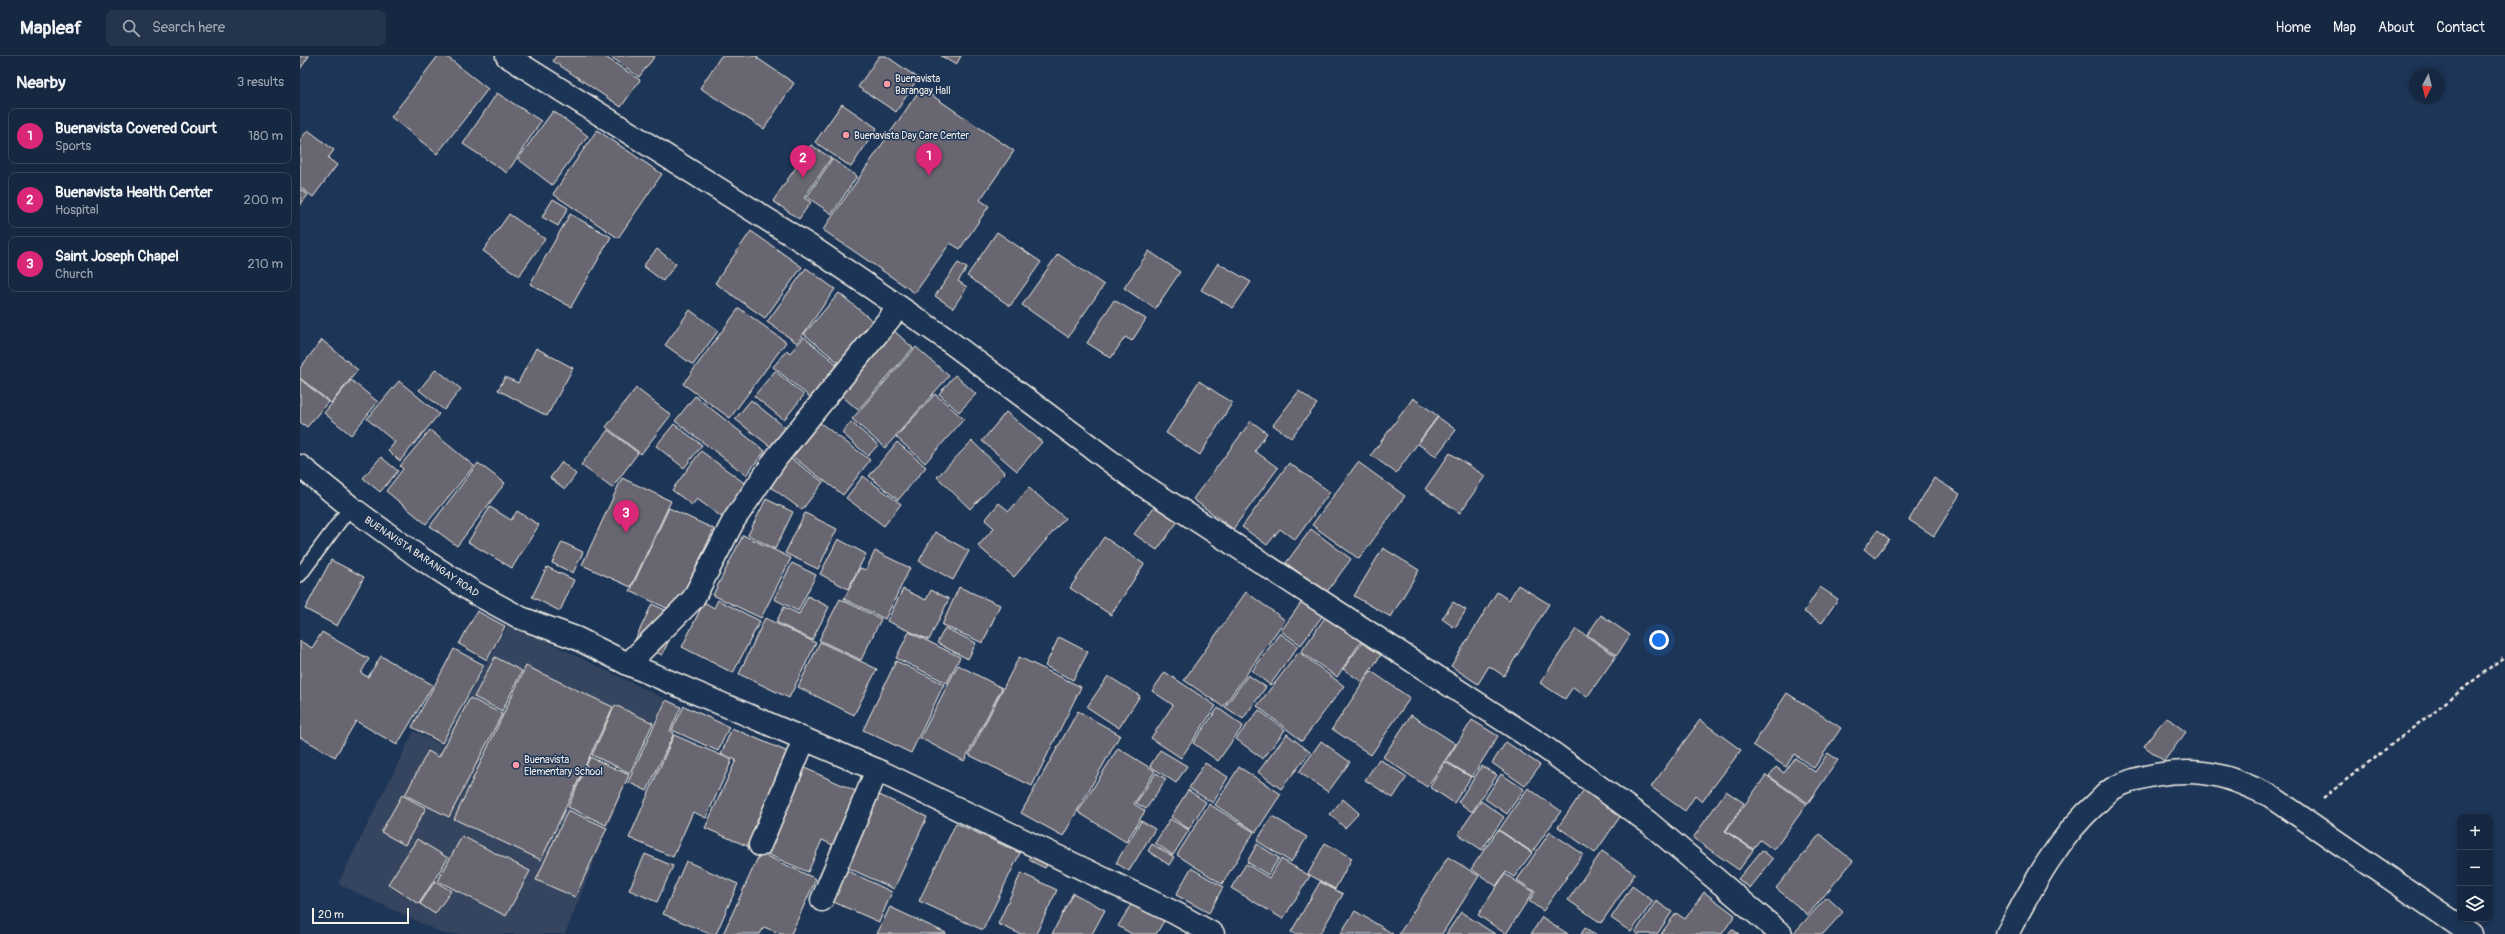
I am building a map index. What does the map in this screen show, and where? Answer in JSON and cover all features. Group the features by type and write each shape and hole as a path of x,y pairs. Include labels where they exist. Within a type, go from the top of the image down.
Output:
{"street":[{"path":"507,56 816,250 942,336 1138,482 1540,744 1648,822 1781,934"},
{"path":"628,664 693,599 734,520 777,457 898,306"},
{"name":"BUENAVISTA BARANGAY ROAD","path":"300,466 352,508 419,557 475,593 521,618 576,638 628,664 877,770 1176,913 1213,934"},
{"path":"760,845 804,740"},
{"path":"822,900 877,770"},
{"path":"2007,934 2035,881 2063,839 2089,809 2113,788 2144,777 2203,773 2237,781 2269,795 2301,815 2471,934"}],"lane":[{"path":"300,575 342,517 352,508"}],"path":[{"path":"2301,815 2505,656"}],"shaded area":[{"name":"Buenavista Elementary School","path":"509,623 665,699 625,785 565,934 444,934 338,884 414,731 442,745"}],"building":[{"path":"300,56 309,56 300,69"},
{"path":"438,56 446,56 488,89 437,154 391,117"},
{"path":"556,56 604,56 640,80 621,107 553,61"},
{"path":"610,56 655,56 639,77"},
{"path":"721,56 758,56 757,58 794,83 764,129 700,88"},
{"name":"Buenavista Barangay Hall","path":"879,56 886,56 918,78 896,112 858,87"},
{"path":"941,56 961,56 956,65"},
{"path":"921,88 1014,151 980,200 989,206 960,249 950,243 915,293 823,230"},
{"path":"497,93 541,121 507,173 463,144"},
{"name":"Buenavista Day Care Center","path":"842,104 877,128 851,167 815,142"},
{"path":"553,111 588,136 552,185 518,159"},
{"path":"308,130 334,150 328,158 337,165 313,197 300,187 300,140"},
{"path":"597,130 662,174 618,238 553,194"},
{"path":"811,145 831,158 804,198 811,202 799,219 773,201"},
{"path":"832,159 857,176 832,214 807,197"},
{"path":"300,189 308,195 300,205"},
{"path":"553,199 568,208 558,226 542,217"},
{"path":"509,214 545,239 519,276 483,251"},
{"path":"570,214 611,237 571,307 530,284"},
{"path":"751,231 802,267 765,318 715,283"},
{"path":"997,232 1041,262 1010,306 967,276"},
{"path":"657,249 676,264 663,281 643,266"},
{"path":"1149,251 1180,272 1155,309 1124,288"},
{"path":"1058,254 1104,285 1068,337 1022,305"},
{"path":"958,263 967,268 958,281 967,287 953,308 935,296"},
{"path":"1218,263 1251,282 1233,308 1201,290"},
{"path":"806,268 835,289 797,343 767,322"},
{"path":"839,293 879,326 845,368 804,334"},
{"path":"1114,300 1146,319 1132,341 1125,337 1111,358 1087,343"},
{"path":"739,308 786,342 730,418 683,384"},
{"path":"690,310 718,331 693,365 665,345"},
{"path":"891,328 913,348 858,410 835,390"},
{"path":"804,337 838,365 811,398 773,367 787,350 790,353"},
{"path":"322,340 358,370 331,403 300,378 300,368"},
{"path":"916,347 949,376 885,448 852,419"},
{"path":"536,348 573,368 547,416 498,390 505,377 518,383"},
{"path":"436,369 461,389 444,410 419,390"},
{"path":"775,371 804,395 784,420 754,396"},
{"path":"955,375 976,394 959,412 939,394"},
{"path":"300,379 328,402 307,427 300,422"},
{"path":"351,380 378,402 351,435 324,413"},
{"path":"399,381 439,414 400,461 388,451 395,442 367,419"},
{"path":"1199,381 1232,403 1200,455 1166,433"},
{"path":"636,388 671,415 641,454 606,427"},
{"path":"1299,391 1317,404 1291,438 1273,425"},
{"path":"935,394 964,419 925,463 896,437"},
{"path":"695,396 765,451 746,475 675,421"},
{"path":"1413,398 1438,416 1396,473 1371,455"},
{"path":"751,400 787,429 772,448 735,419"},
{"path":"1006,412 1042,442 1017,471 982,441"},
{"path":"1438,417 1456,430 1436,456 1418,444"},
{"path":"1251,421 1267,433 1255,451 1278,468 1233,529 1193,499"},
{"path":"819,422 870,460 843,495 793,457"},
{"path":"851,422 878,445 868,456 842,433"},
{"path":"674,424 702,445 684,468 656,446"},
{"path":"430,430 474,466 426,524 386,491 403,469 400,466"},
{"path":"608,430 638,453 612,488 581,465"},
{"path":"972,441 1005,473 970,509 937,477"},
{"path":"897,442 926,467 898,500 869,476"},
{"path":"701,451 751,488 727,521 697,499 692,505 672,490"},
{"path":"1450,453 1485,476 1460,513 1425,489"},
{"path":"785,454 823,482 802,510 764,482"},
{"path":"381,457 398,471 380,492 363,478"},
{"path":"562,462 576,474 565,489 550,478"},
{"path":"1358,462 1405,496 1359,559 1312,525"},
{"path":"478,463 505,483 457,546 430,526"},
{"path":"1289,463 1330,492 1295,540 1280,529 1267,545 1242,527"},
{"path":"863,476 901,504 884,526 846,498"},
{"path":"622,478 671,501 631,587 582,565"},
{"path":"1934,478 1960,494 1934,536 1909,520"},
{"path":"1029,488 1065,518 1014,577 978,546 994,528 985,520 999,503 1009,511"},
{"path":"766,499 793,512 775,549 748,535"},
{"path":"1157,503 1179,520 1157,550 1134,534"},
{"path":"490,507 511,520 517,511 539,525 512,568 468,542"},
{"path":"669,508 714,529 675,612 630,591"},
{"path":"805,513 837,529 818,569 785,553"},
{"path":"1311,529 1351,559 1326,593 1286,563"},
{"path":"1878,530 1889,539 1875,558 1864,549"},
{"path":"935,532 969,551 953,580 919,561"},
{"path":"743,535 791,558 761,618 713,595"},
{"path":"1104,537 1144,564 1111,615 1070,588"},
{"path":"838,539 866,554 848,589 820,574"},
{"path":"562,542 583,552 573,573 552,563"},
{"path":"1383,548 1419,570 1391,617 1354,596"},
{"path":"875,551 910,568 885,619 844,599 860,568 866,570"},
{"path":"331,560 364,577 337,626 305,609"},
{"path":"792,563 816,575 798,611 774,599"},
{"path":"547,567 574,580 560,611 532,597"},
{"path":"1518,585 1549,604 1504,676 1489,666 1478,684 1451,666 1497,592 1509,600"},
{"path":"959,587 1000,605 983,643 942,625"},
{"path":"1820,587 1838,599 1822,623 1804,612"},
{"path":"903,589 926,600 931,590 949,599 929,640 887,621"},
{"path":"1246,592 1285,620 1223,707 1184,680"},
{"path":"808,596 829,607 812,640 776,622 784,607 799,614"},
{"path":"840,599 881,619 861,660 819,640"},
{"path":"718,600 760,621 733,673 682,647 704,602 714,608"},
{"path":"1303,600 1323,615 1301,645 1281,631"},
{"path":"1453,602 1466,610 1455,628 1442,619"},
{"path":"652,604 680,617 662,655 634,642"},
{"path":"477,611 505,626 487,660 459,644"},
{"path":"1601,615 1630,635 1617,655 1587,635"},
{"path":"1326,616 1362,640 1337,677 1301,652"},
{"path":"765,618 816,643 789,698 739,674"},
{"path":"945,628 976,643 968,659 937,643"},
{"path":"1576,629 1616,656 1587,697 1573,687 1565,699 1540,683"},
{"path":"322,632 369,659 361,673 368,677 381,656 433,685 397,745 356,721 335,757 300,737 300,641 312,648"},
{"path":"909,632 960,657 947,683 896,658"},
{"path":"1280,633 1298,646 1270,685 1252,671"},
{"path":"1059,637 1088,652 1073,680 1045,666"},
{"path":"820,642 877,669 854,715 798,687"},
{"path":"1362,643 1381,655 1362,682 1343,669"},
{"path":"454,649 484,665 442,743 412,727"},
{"path":"1299,652 1344,686 1302,741 1257,706"},
{"path":"495,657 522,671 502,711 474,697"},
{"path":"1019,657 1081,687 1032,786 969,755"},
{"path":"896,661 944,684 911,753 863,730"},
{"path":"958,665 1002,688 964,761 920,738"},
{"path":"526,666 613,707 541,860 454,819"},
{"path":"1371,671 1410,698 1371,755 1332,729"},
{"path":"1165,672 1216,706 1181,758 1151,738 1173,705 1152,691"},
{"path":"1248,675 1266,687 1243,719 1225,707"},
{"path":"1108,676 1140,696 1119,728 1087,707"},
{"path":"1787,693 1841,728 1814,768 1794,754 1786,767 1753,745"},
{"path":"470,698 502,714 449,817 405,795 428,751 439,757"},
{"path":"666,700 681,707 670,731 674,733 647,791 628,782"},
{"path":"615,705 653,723 630,773 592,755"},
{"path":"684,706 729,727 718,751 672,730"},
{"path":"1218,708 1243,726 1218,761 1193,743"},
{"path":"1259,710 1285,730 1263,759 1236,739"},
{"path":"1078,711 1120,735 1063,836 1021,813"},
{"path":"1411,715 1456,744 1427,787 1383,757"},
{"path":"2166,717 2186,732 2164,761 2144,746"},
{"path":"1472,720 1498,736 1472,777 1446,761"},
{"path":"1700,720 1741,750 1702,802 1695,796 1685,811 1651,787"},
{"path":"732,728 795,755 754,849 705,828 736,760 721,754"},
{"path":"1287,734 1310,752 1281,789 1258,772"},
{"path":"674,735 732,760 706,818 693,812 673,857 629,838"},
{"path":"1321,741 1350,762 1328,792 1299,772"},
{"path":"1506,742 1540,765 1525,786 1492,763"},
{"path":"1118,748 1155,771 1134,804 1145,811 1126,842 1078,812"},
{"path":"1160,750 1187,766 1176,783 1150,766"},
{"path":"1828,753 1838,760 1808,803 1769,776 1776,767 1784,773 1795,758 1815,772"},
{"path":"590,757 629,775 606,825 568,807"},
{"path":"1379,759 1407,777 1393,798 1365,780"},
{"path":"1445,762 1471,777 1454,803 1430,787"},
{"path":"1205,763 1228,777 1213,803 1189,788"},
{"path":"798,765 860,793 835,846 822,840 808,872 760,851"},
{"path":"1482,766 1497,775 1472,812 1458,802"},
{"path":"1239,767 1281,794 1256,832 1215,805"},
{"path":"1156,773 1166,779 1146,809 1136,803"},
{"path":"1501,774 1524,789 1507,814 1485,799"},
{"path":"1766,775 1807,804 1774,850 1760,840 1753,849 1726,831"},
{"path":"1587,785 1624,811 1595,853 1558,827"},
{"path":"1528,788 1561,811 1532,852 1499,830"},
{"path":"1188,790 1206,802 1189,829 1171,817"},
{"path":"1726,791 1744,803 1725,831 1753,850 1739,870 1693,838"},
{"path":"875,793 927,817 894,889 842,865"},
{"path":"402,795 426,808 405,845 381,832"},
{"path":"1343,799 1359,813 1345,828 1330,814"},
{"path":"1481,801 1504,817 1482,850 1458,834"},
{"path":"1209,804 1254,832 1222,884 1177,855"},
{"path":"568,810 607,828 575,897 536,880"},
{"path":"1272,816 1307,837 1291,862 1257,841"},
{"path":"1170,819 1189,830 1173,855 1155,843"},
{"path":"1141,821 1155,829 1129,871 1116,863"},
{"path":"956,823 1020,853 983,930 919,901"},
{"path":"1498,830 1532,853 1514,877 1506,872 1496,886 1471,869"},
{"path":"1550,832 1583,854 1543,911 1529,901 1535,892 1517,880"},
{"path":"1820,834 1853,861 1808,915 1776,888"},
{"path":"462,836 530,871 506,916 438,881"},
{"path":"417,839 448,858 419,904 388,884"},
{"path":"1325,843 1352,858 1335,889 1308,874"},
{"path":"1152,844 1174,857 1169,865 1148,851"},
{"path":"1257,844 1279,858 1268,875 1247,862"},
{"path":"1034,849 1051,856 1045,868 1029,860"},
{"path":"1762,850 1773,859 1750,888 1738,879"},
{"path":"1602,851 1635,874 1601,923 1568,900"},
{"path":"760,853 816,879 791,934 781,934 764,927 760,934 723,934"},
{"path":"645,854 673,866 657,902 629,890"},
{"path":"1448,857 1479,876 1442,934 1399,934"},
{"path":"1281,859 1310,876 1283,919 1231,888 1246,864 1269,878"},
{"path":"686,861 738,884 716,934 710,934 663,914"},
{"path":"1191,868 1223,887 1209,913 1176,895"},
{"path":"844,869 892,892 879,922 829,900"},
{"path":"1021,873 1057,890 1036,934 1020,934 998,924"},
{"path":"1505,874 1533,892 1506,934 1478,915"},
{"path":"435,881 451,891 435,914 420,904"},
{"path":"1320,882 1343,894 1320,934 1295,934 1291,932"},
{"path":"1632,886 1653,901 1631,932 1611,918"},
{"path":"1704,892 1735,915 1722,934 1661,934 1676,913 1685,919"},
{"path":"1073,893 1105,910 1092,934 1052,934"},
{"path":"1827,897 1843,912 1823,934 1793,934"},
{"path":"1656,901 1672,912 1657,934 1635,933"},
{"path":"1132,903 1164,921 1156,934 1132,934 1118,926"},
{"path":"890,907 946,933 946,934 877,934"},
{"path":"1355,911 1393,934 1340,934"},
{"path":"1461,912 1495,934 1446,934"},
{"path":"1542,917 1568,934 1531,934"},
{"path":"1585,928 1596,934 1581,934"},
{"path":"1732,929 1739,934 1728,934"}],"place":[{"name":"Buenavista Barangay Hall","path":"887,84"},
{"name":"Buenavista Day Care Center","path":"846,135"},
{"name":"Buenavista Covered Court","path":"929,176"},
{"name":"Buenavista Health Center","path":"803,178"},
{"name":"Saint Joseph Chapel","path":"626,533"},
{"name":"Buenavista Elementary School","path":"516,765"}]}
